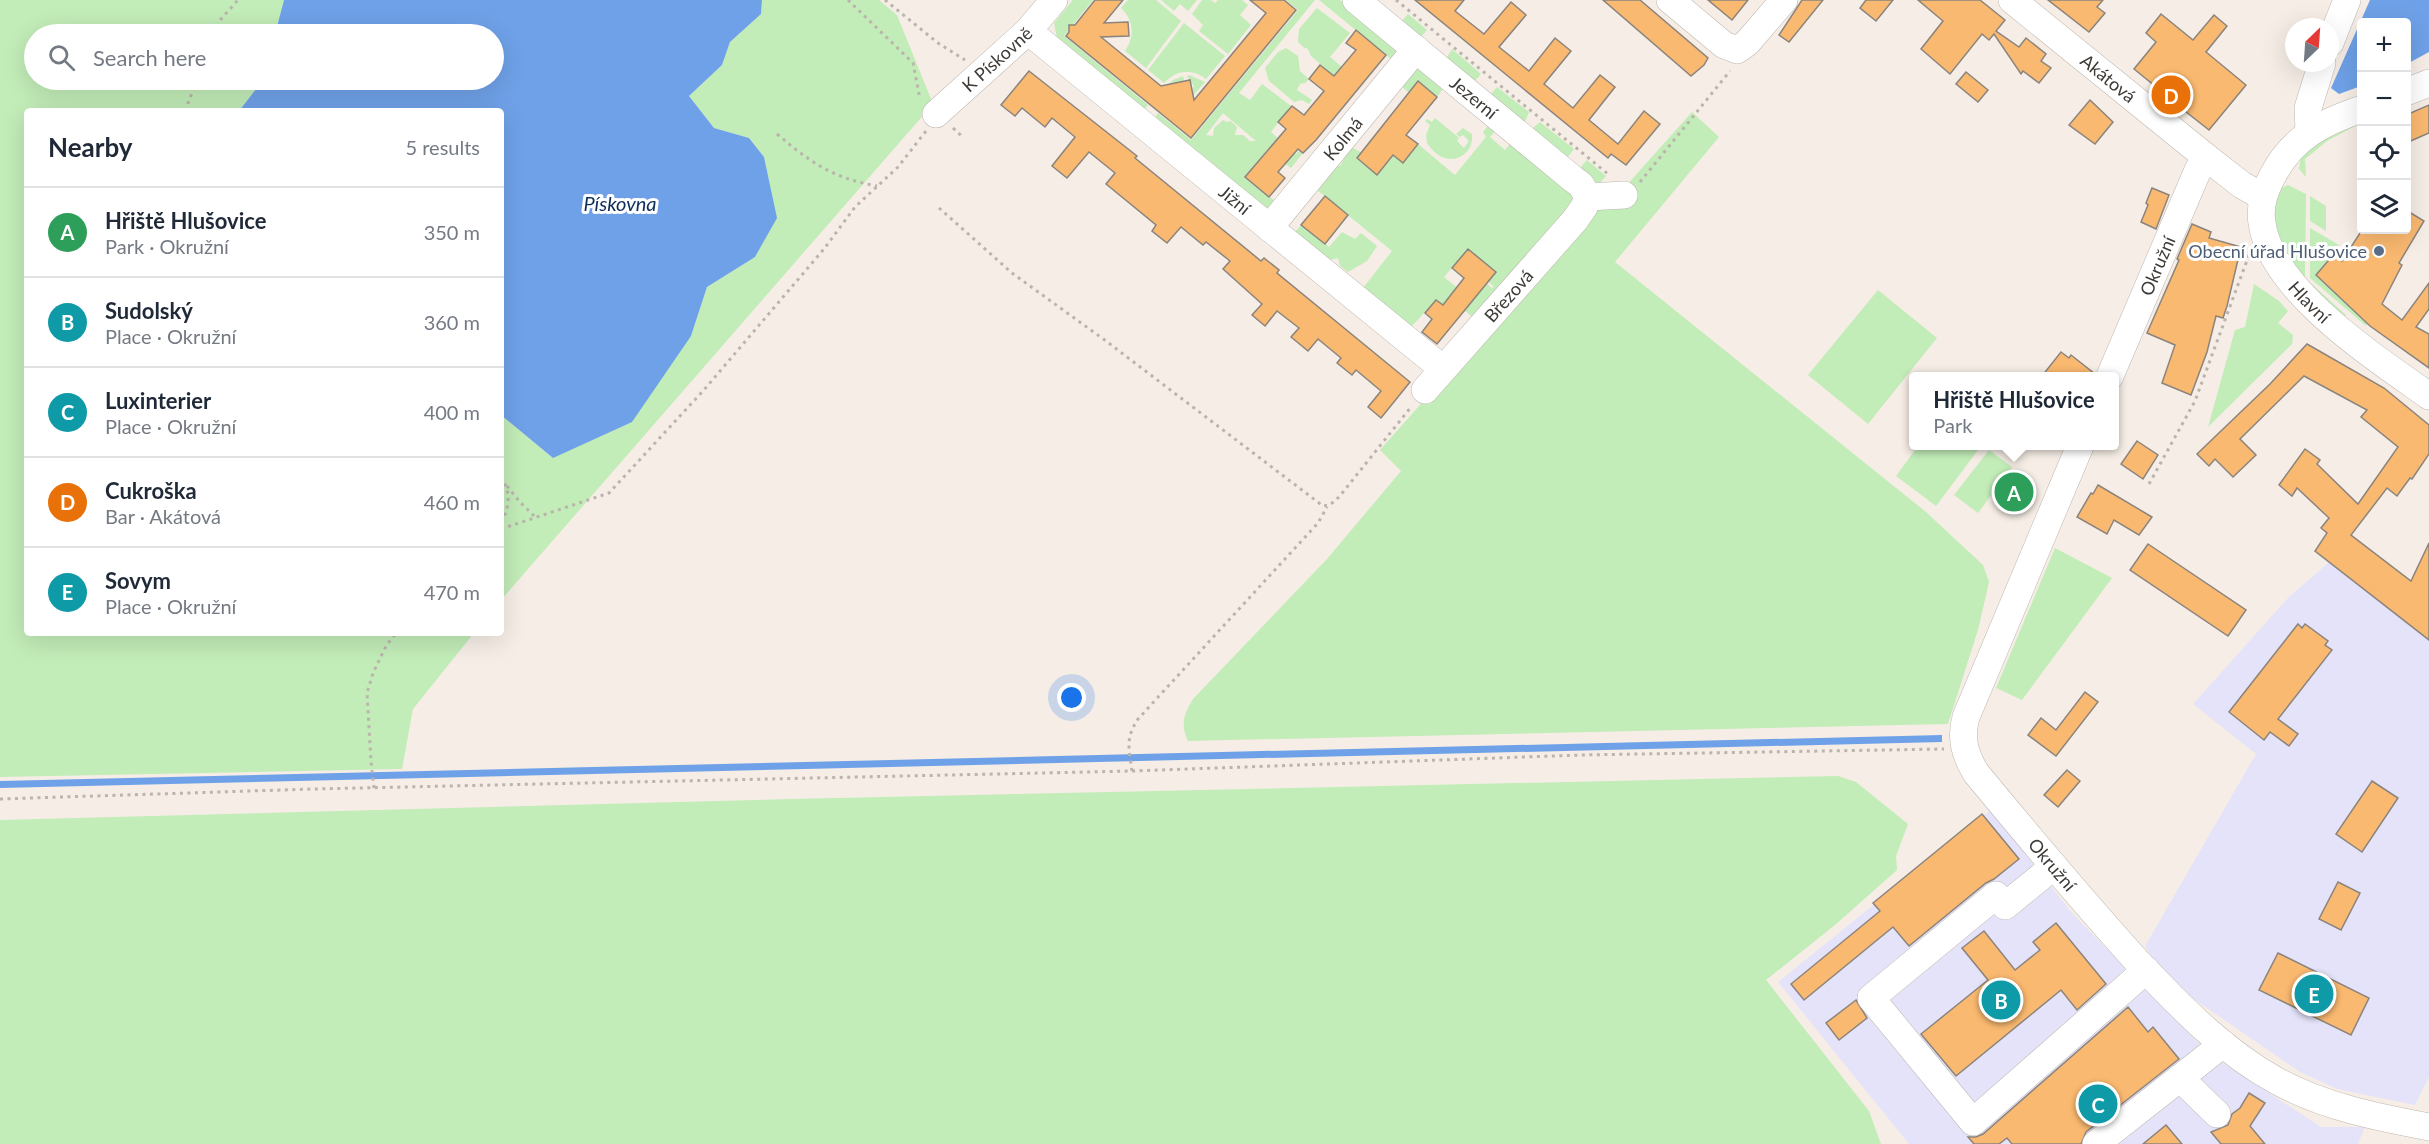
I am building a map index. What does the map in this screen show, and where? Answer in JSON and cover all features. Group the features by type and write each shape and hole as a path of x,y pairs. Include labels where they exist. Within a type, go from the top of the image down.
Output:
{"street":[{"name":"K Pískovně","path":"929,111 1028,31 1054,0"},
{"name":"Jezerní","path":"1356,0 1581,185 1588,197"},
{"path":"1670,0 1724,45 1737,50 1747,43 1784,0"},
{"name":"Akátová","path":"2012,0 2206,157 2242,185 2264,197"},
{"path":"2339,20 2347,0"},
{"name":"Jižní","path":"1028,31 1443,369"},
{"name":"Kolmá","path":"1269,228 1416,49"},
{"path":"2309,132 2308,108 2319,72"},
{"path":"2411,90 2429,83"},
{"name":"Hlavní","path":"2357,110 2326,122 2309,132 2284,157 2268,183 2264,197 2262,223 2266,241 2280,267 2295,286 2341,330 2429,396"},
{"name":"Okružní","path":"2112,372 2195,176 2206,157"},
{"path":"1588,197 1618,185"},
{"name":"Březová","path":"1425,390 1575,220 1588,197"},
{"name":"Okružní","path":"2078,450 1970,706 1963,730 1966,753 1976,773 2146,970 2223,1044 2275,1080 2307,1095 2357,1112 2429,1127"},
{"path":"2054,866 2005,906 1996,895 1871,998 1973,1122 2146,970"},
{"path":"2096,1144 2223,1044"},
{"path":"2180,1078 2217,1114"}],"path":[{"path":"219,24 238,0"},
{"path":"504,528 609,493 703,391 824,249 855,207 898,167 926,130 929,111 912,63 848,0"},
{"path":"885,0 938,43 981,71"},
{"path":"1396,0 1630,194 1735,65 1737,50"},
{"path":"186,108 193,90"},
{"path":"777,134 801,155 833,174 850,181 877,186"},
{"path":"939,208 1012,273 1106,340 1304,494 1327,507"},
{"path":"2148,484 2195,401 2249,255"},
{"path":"1132,771 1129,748 1130,732 1138,719 1318,523 1327,507 1339,497 1425,390"},
{"path":"504,481 536,518"},
{"path":"504,517 509,500 506,484"},
{"path":"374,788 367,693 382,655 394,636"},
{"path":"0,799 1132,771 1581,755 1948,749"}],"shaded area":[{"path":"2350,534 2410,581 2429,587 2429,1077 2415,1105 2337,1089 2300,1072 2166,980 2145,946 2256,754 2193,704 2289,597 2328,563"},
{"path":"1991,810 2072,913 2208,1053 2321,1127 2365,1127 2358,1144 1909,1144 1778,982"}],"green space":[{"path":"0,0 284,0 278,24 24,24 24,90 255,90 241,108 24,108 24,636 472,636 413,709 402,769 0,777"},
{"path":"762,0 879,0 897,15 933,104 504,597 504,417 553,458 691,336 707,287 755,257 776,218 764,157 749,138 714,128 689,96 722,65 730,42 761,14"},
{"path":"1073,0 1093,0 1064,36 1148,105 1144,110 1057,38 1054,23"},
{"path":"1128,0 1156,0 1181,21 1146,68 1125,51 1132,29 1129,18 1121,8"},
{"path":"1161,0 1197,0 1188,11 1180,4 1174,11"},
{"path":"1202,0 1211,0 1215,3 1218,0 1242,0 1248,5 1240,15 1251,25 1228,54 1199,31 1203,25 1192,14"},
{"path":"1286,0 1315,0 1239,93 1250,100 1262,84 1291,106 1271,132 1296,154 1300,150 1303,153 1291,168 1267,150 1245,177 1275,201 1270,212 1154,119 1158,113 1191,140 1298,10","holes":["1223,113 1256,141 1250,141 1243,135 1235,135 1237,127 1231,121 1223,120 1214,128 1213,136 1206,135"]},
{"path":"1319,0 1340,0 1398,47 1396,63"},
{"path":"1317,8 1350,33 1330,57 1342,67 1334,76 1298,42 1299,29"},
{"path":"1408,14 1427,30 1420,38 1401,22"},
{"path":"1184,23 1225,56 1206,79 1195,73 1184,72 1174,75 1164,83 1148,70"},
{"path":"1286,48 1298,56 1300,71 1309,79 1300,84 1297,90 1312,100 1309,104 1302,100 1294,102 1269,81 1265,68 1278,52"},
{"path":"1452,49 1481,74 1474,82 1446,59"},
{"path":"1417,66 1445,86 1437,97 1419,82 1409,93 1397,82"},
{"path":"1183,76 1184,80 1179,83 1191,94 1194,86 1187,76 1205,82 1191,98 1167,86 1173,80"},
{"path":"1497,87 1529,112 1525,122 1490,95"},
{"path":"1692,112 1719,137 1615,262 1926,512 1983,565 1989,582 1978,630 1948,724 1188,741 1184,719 1193,699 1327,559 1401,471 1380,450 1589,214 1625,187"},
{"path":"1435,118 1459,138 1457,141 1464,148 1469,141 1463,135 1460,137 1456,134 1463,128 1472,134 1470,146 1463,155 1458,158 1446,158 1438,155 1430,147 1426,135 1430,125 1425,121 1427,119 1432,122"},
{"path":"1540,122 1574,149 1567,158 1532,129"},
{"path":"1490,123 1497,129 1490,137 1505,150 1513,140 1571,190 1577,203 1477,321 1450,298 1444,306 1436,300 1411,327 1363,288 1392,251 1317,190 1334,165 1340,166 1353,144 1353,148 1362,153 1357,159 1377,175 1393,155 1403,163 1418,144 1455,175 1486,137 1483,132","holes":["1468,249 1495,272 1488,281 1494,287 1486,283 1472,300 1444,277"]},
{"path":"2357,125 2327,141 2305,159 2306,177 2299,169 2301,156 2326,137"},
{"path":"1587,160 1606,176 1599,184 1578,170"},
{"path":"2288,185 2306,194 2305,278 2346,315 2343,319 2314,295 2275,233 2274,204 2279,189"},
{"path":"2310,196 2326,206 2326,231 2310,221"},
{"path":"1301,225 1329,247 1342,232 1355,239 1361,233 1377,246 1367,261 1348,272 1340,266 1338,258 1330,260 1295,232"},
{"path":"2310,228 2339,245 2316,276 2367,323 2366,326 2310,278"},
{"path":"2254,284 2279,301 2288,311 2278,323 2293,335 2292,344 2208,427 2235,330 2245,327"},
{"path":"1878,290 1937,338 1868,424 1808,375"},
{"path":"1915,450 1978,450 1936,506 1896,476"},
{"path":"1989,450 2012,467 1978,513 1954,495"},
{"path":"2055,548 2112,578 2022,700 1996,688"},
{"path":"1838,776 1856,782 1908,824 1896,856 1897,870 1835,925 1766,980 1869,1111 1881,1144 0,1144 0,820 792,799"}],"water":[{"name":"Pískovna","path":"284,0 762,0 761,14 730,42 722,65 689,96 714,128 749,138 764,157 777,218 755,257 707,287 691,336 632,422 553,458 504,417 504,108 241,108 255,90 504,90 504,24 278,24"},
{"path":"2370,0 2429,0 2429,52 2411,62 2411,18 2362,18"},
{"path":"2357,29 2357,87 2339,94 2331,88"},
{"path":"1942,735 1942,742 0,788 0,781"}],"building":[{"path":"1095,0 1123,0 1104,23 1128,22 1129,36 1101,37 1161,86 1190,80 1194,100 1266,13 1250,0 1284,0 1296,10 1191,138 1066,36 1069,32 1069,25 1075,25"},
{"path":"1415,0 1464,0 1455,11 1484,34 1511,2 1526,15 1499,47 1529,71 1555,38 1571,51 1544,84 1573,108 1600,75 1615,87 1589,120 1618,144 1644,111 1660,124 1626,165 1611,154 1608,158"},
{"path":"1603,0 1640,0 1708,58 1704,65 1691,76"},
{"path":"1708,0 1748,0 1732,20"},
{"path":"1802,0 1823,0 1789,42 1779,35"},
{"path":"1866,0 1893,0 1876,21 1860,8"},
{"path":"1918,0 1980,0 2005,20 1996,31 2019,47 2026,38 2046,54 2041,61 2051,68 2039,83 2023,71 2021,74 1994,34 1989,40 1982,34 1950,74 1921,49 1943,21"},
{"path":"2048,0 2103,0 2097,7 2105,13 2089,32"},
{"path":"2161,14 2193,40 2214,15 2227,26 2206,52 2246,85 2209,130 2185,111 2190,99 2182,108 2134,69 2156,42 2146,33"},
{"path":"1356,30 1386,55 1316,140 1303,153 1298,149 1278,172 1285,178 1269,197 1245,177 1286,129 1278,122 1292,106 1304,115 1324,91 1309,79 1320,65 1334,76 1356,50 1346,43"},
{"path":"1029,71 1137,156 1135,158 1261,261 1264,258 1279,270 1277,273 1410,382 1381,418 1368,407 1381,391 1356,370 1352,375 1337,363 1341,358 1318,339 1308,351 1291,337 1299,328 1277,311 1265,326 1252,315 1262,304 1223,269 1230,261 1206,242 1203,245 1181,227 1167,243 1152,231 1156,225 1106,184 1115,173 1089,152 1067,178 1052,166 1075,137 1052,118 1045,127 1022,108 1015,116 1001,105"},
{"path":"1966,72 1988,90 1978,102 1956,84"},
{"path":"1418,81 1437,97 1406,135 1418,144 1403,163 1393,155 1377,175 1357,158"},
{"path":"2090,100 2113,122 2095,144 2069,125"},
{"path":"2429,105 2429,133 2411,141 2411,126 2411,113"},
{"path":"2152,188 2169,195 2156,229 2141,222"},
{"path":"1325,196 1348,215 1325,244 1301,225"},
{"path":"2411,213 2424,221 2399,263 2402,265 2382,304 2402,320 2429,283 2429,309 2416,327 2429,334 2429,368 2370,326 2316,275 2334,254 2342,261 2359,234 2411,234"},
{"path":"2192,224 2211,232 2209,238 2241,247 2223,318 2216,316 2207,352 2191,395 2162,383 2175,345 2147,333"},
{"path":"1468,249 1496,272 1437,344 1422,332 1432,319 1425,313 1436,300 1443,305 1464,278 1452,268"},
{"path":"2307,344 2384,388 2429,425 2429,454 2412,479 2410,478 2397,496 2387,488 2351,535 2411,581 2429,543 2429,640 2315,551 2327,533 2321,528 2329,518 2297,488 2292,496 2279,485 2305,449 2320,460 2317,464 2358,504 2398,447 2361,417 2367,410 2304,376 2240,439 2256,455 2233,477 2215,459 2209,466 2197,454 2270,384"},
{"path":"2061,352 2069,358 2071,355 2092,372 2045,372"},
{"path":"2137,441 2158,455 2143,479 2121,464"},
{"path":"2098,485 2152,517 2139,535 2114,520 2107,534 2077,517"},
{"path":"2148,544 2246,610 2228,636 2130,570"},
{"path":"2298,624 2302,628 2305,624 2328,641 2325,645 2332,650 2278,719 2298,734 2289,746 2270,732 2264,740 2229,712"},
{"path":"2085,692 2098,702 2056,756 2028,735 2041,718 2056,730"},
{"path":"2067,770 2080,781 2058,807 2044,795"},
{"path":"2372,781 2398,798 2362,852 2336,834"},
{"path":"1982,814 2019,859 1909,946 1893,927 1804,1000 1791,984 1880,911 1873,903"},
{"path":"2338,882 2360,893 2341,930 2319,919"},
{"path":"2056,923 2106,984 2077,1010 2061,990 1956,1076 1921,1034 1988,980 1962,948 1984,931 2015,970 2040,950 2033,942"},
{"path":"2278,953 2369,998 2351,1035 2259,990"},
{"path":"1856,1000 1867,1018 1839,1040 1826,1023"},
{"path":"2128,1007 2148,1032 2153,1027 2179,1059 2086,1132 2081,1144 2012,1144 2007,1138 1999,1144 1974,1144 1968,1137 1983,1134"},
{"path":"2249,1093 2265,1103 2250,1126 2265,1144 2221,1144 2211,1132 2228,1125 2232,1114 2240,1108"},
{"path":"2166,1125 2182,1144 2143,1144"}],"place":[{"name":"Cukroška","path":"2171,95"},
{"name":"Obecní úřad Hlušovice","path":"2379,251"},
{"name":"Hřiště Hlušovice","path":"2014,492"},
{"name":"Sovym","path":"2314,994"},
{"name":"Sudolský","path":"2001,1000"},
{"name":"Luxinterier","path":"2098,1104"}]}
